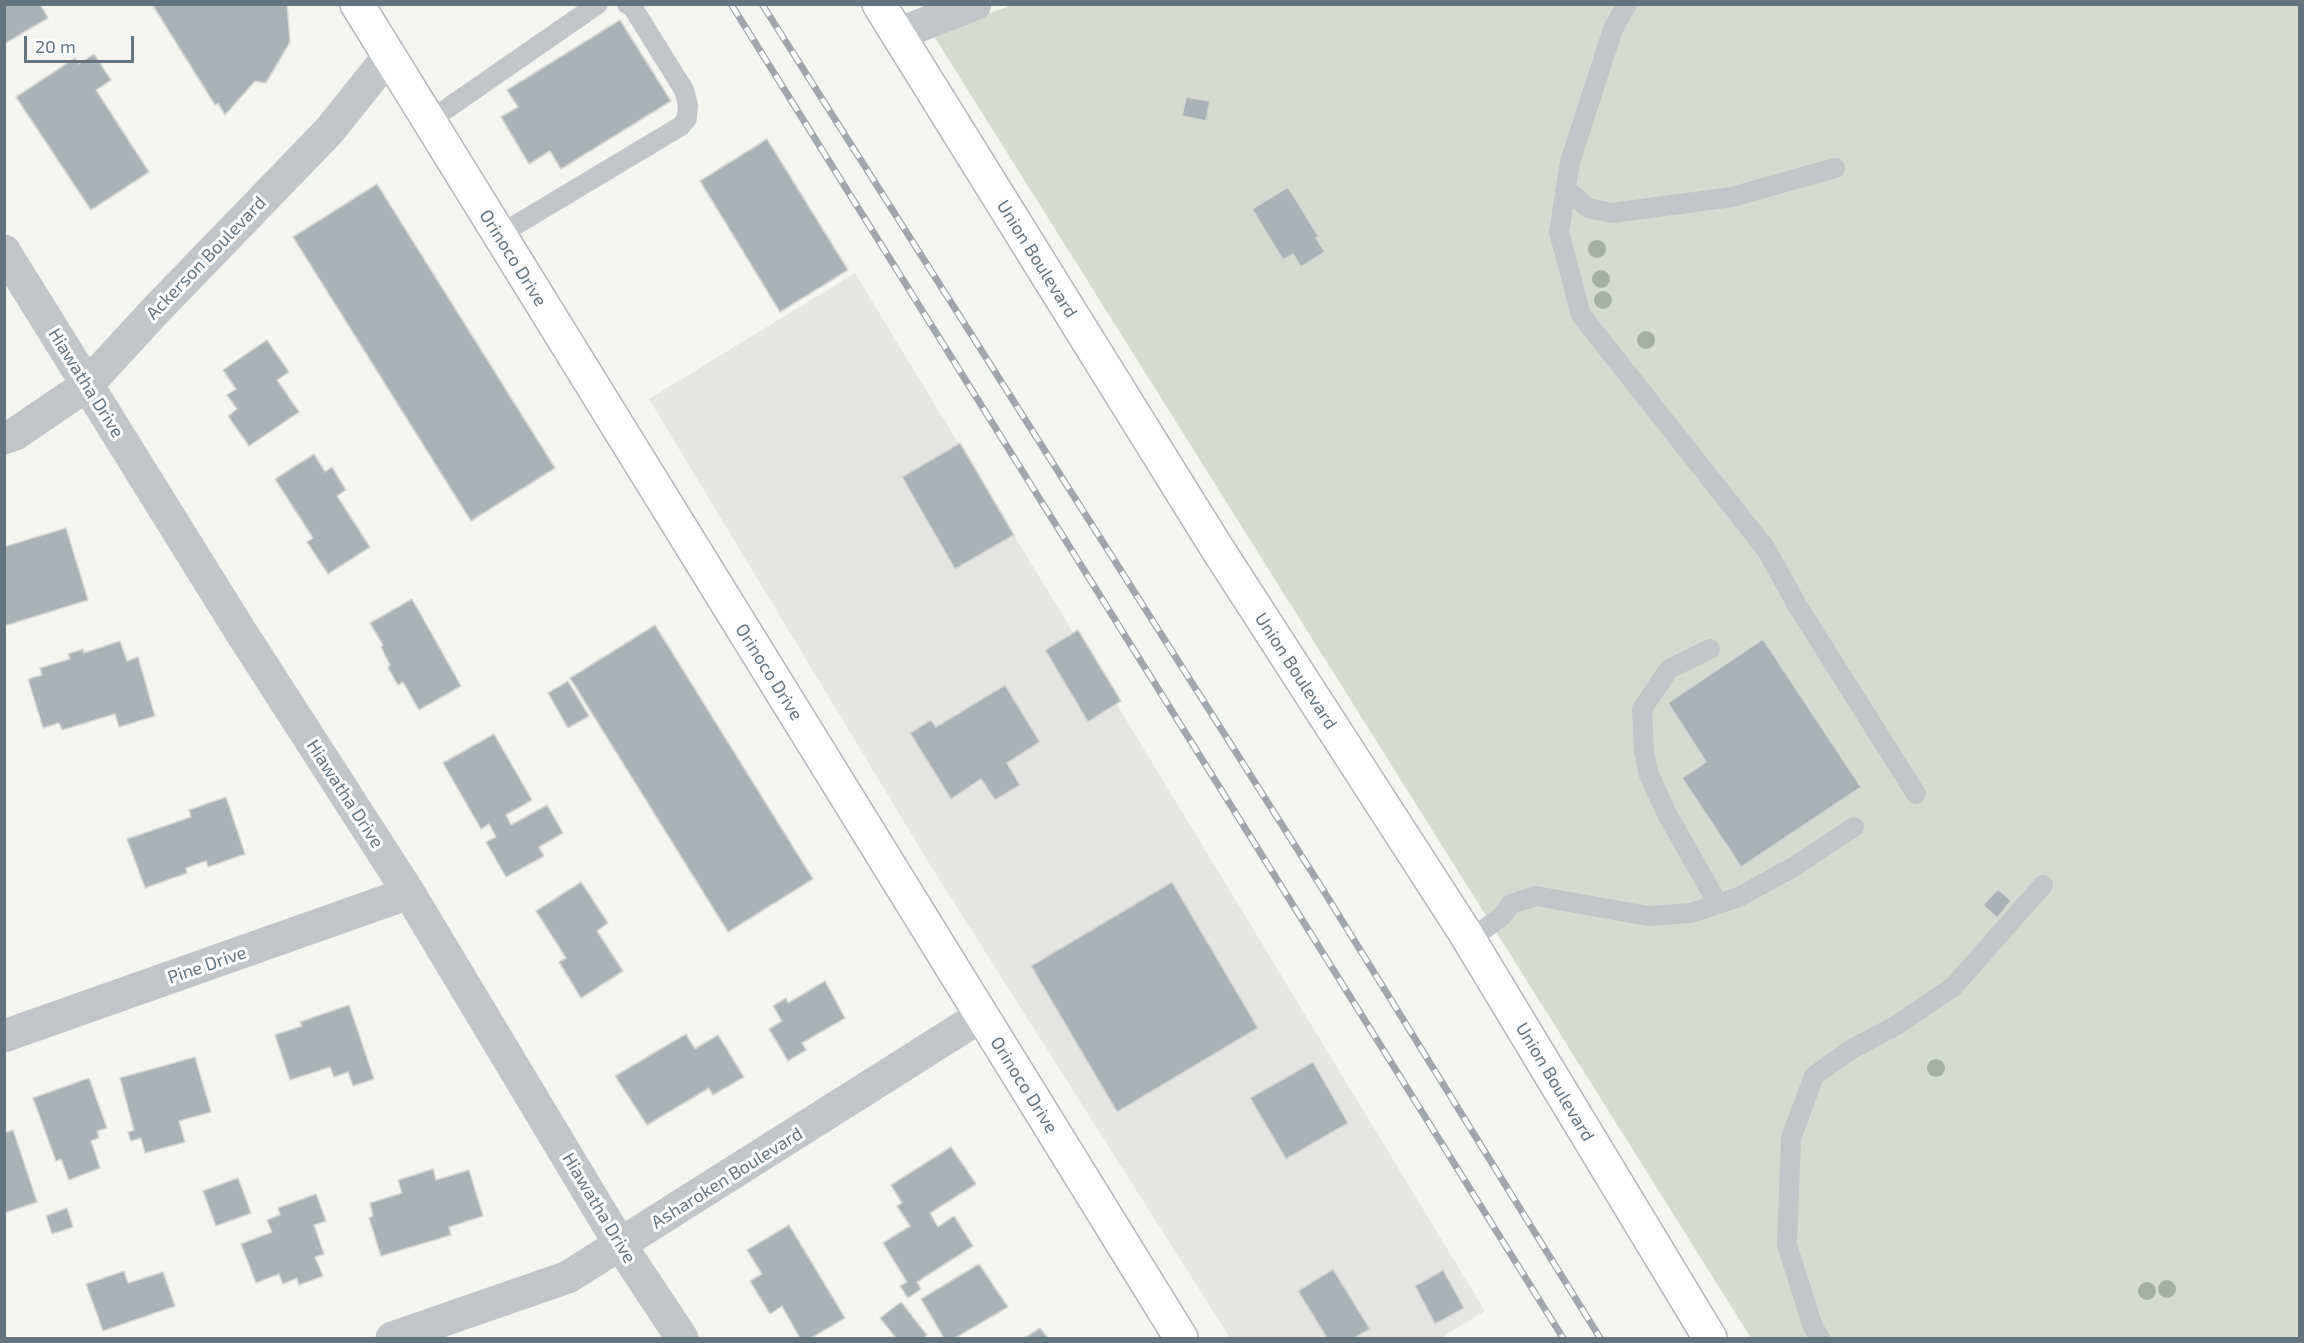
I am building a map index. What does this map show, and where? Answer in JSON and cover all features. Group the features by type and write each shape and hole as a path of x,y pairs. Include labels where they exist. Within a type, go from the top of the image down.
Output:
{"street":[{"name":"Orinoco Drive","path":"357,4 1180,1338"},
{"name":"Union Boulevard","path":"879,4 1215,545 1469,940 1710,1338"},
{"path":"898,34 975,4"},
{"name":"Ackerson Boulevard","path":"4,438 15,434 87,385 155,311 329,131 388,56"},
{"name":"Hiawatha Drive","path":"4,251 239,629 409,893 621,1246 682,1338"},
{"name":"Pine Drive","path":"4,1036 409,893"},
{"name":"Asharoken Boulevard","path":"392,1338 568,1277 621,1246 981,1016"}],"lane":[{"path":"429,121 598,4"},
{"path":"499,235 681,126 687,118 688,105 684,90 633,8 627,4"},
{"path":"1627,4 1613,29 1570,162 1559,232 1581,315 1766,549 1797,605 1916,794"},
{"path":"1566,189 1588,208 1612,213 1732,196 1835,168"},
{"path":"1710,649 1669,669 1642,709 1644,752 1649,775 1667,814 1718,904"},
{"path":"1469,940 1501,917 1511,904 1536,896 1648,916 1691,913 1739,897 1795,866 1854,827"},
{"path":"1820,1338 1814,1328 1787,1245 1791,1138 1814,1076 1850,1050 1897,1024 1954,986 2043,885"}],"shaded area":[{"path":"1016,4 2299,5 2299,1338 1751,1338 932,33"},
{"path":"855,273 1485,1311 1441,1338 1230,1338 927,860 649,399"}],"building":[{"path":"4,4 40,4 48,18 4,44"},
{"path":"152,4 287,4 290,42 266,83 255,81 225,115 218,103 215,105"},
{"path":"620,20 671,101 561,169 550,151 529,164 501,117 518,107 507,90"},
{"path":"94,54 111,80 96,90 149,172 91,210 16,97 75,58 79,64"},
{"path":"1186,97 1210,101 1206,121 1182,116"},
{"path":"767,139 848,270 780,312 700,181"},
{"path":"377,184 555,468 471,521 293,237"},
{"path":"1288,187 1319,237 1316,238 1325,252 1301,267 1293,254 1283,260 1252,209"},
{"path":"267,340 289,372 277,380 299,412 249,446 228,416 237,409 227,395 236,389 223,370"},
{"path":"960,443 1014,535 955,569 902,477"},
{"path":"314,454 325,472 332,467 346,490 337,496 370,547 328,574 307,542 313,538 275,479"},
{"path":"66,528 88,600 4,626 4,547"},
{"path":"412,599 461,686 419,710 403,682 398,685 388,668 390,665 381,647 383,645 370,623"},
{"path":"655,625 813,879 728,932 570,678"},
{"path":"1078,630 1121,701 1088,722 1045,650"},
{"path":"1763,639 1861,787 1741,867 1682,778 1706,762 1668,703"},
{"path":"120,641 127,661 138,657 155,716 119,727 115,714 62,730 59,723 43,728 28,679 42,675 40,668 70,659 68,654 83,649 84,653"},
{"path":"568,681 589,716 568,728 548,693"},
{"path":"1005,685 1040,742 1007,763 1020,785 995,800 981,779 951,799 910,733 931,720 936,727"},
{"path":"494,734 532,800 506,815 511,825 547,805 563,833 539,847 544,856 506,877 486,842 496,837 489,824 481,829 443,763"},
{"path":"226,797 245,854 208,867 206,861 186,868 187,873 145,888 127,839 191,817 189,810"},
{"path":"581,882 608,923 597,931 623,971 581,998 559,962 566,958 536,911"},
{"path":"1172,882 1258,1028 1117,1112 1031,966"},
{"path":"1998,889 2011,901 1997,918 1983,905"},
{"path":"825,981 845,1018 802,1043 806,1050 788,1061 769,1029 782,1021 773,1006 786,998 788,1003"},
{"path":"349,1005 374,1079 353,1086 348,1072 334,1077 330,1067 290,1080 275,1035 302,1026 300,1022"},
{"path":"686,1034 695,1049 718,1035 744,1077 713,1095 709,1088 647,1125 615,1076"},
{"path":"195,1057 211,1112 179,1121 185,1142 145,1153 141,1138 131,1141 128,1132 134,1130 120,1078"},
{"path":"1313,1062 1348,1123 1286,1159 1250,1098"},
{"path":"89,1078 107,1128 97,1131 99,1138 91,1141 100,1168 69,1180 61,1159 56,1161 33,1098"},
{"path":"13,1130 37,1202 4,1213 4,1133"},
{"path":"951,1147 976,1184 930,1213 938,1227 954,1216 973,1246 917,1282 921,1289 908,1298 900,1286 907,1282 883,1243 910,1226 897,1206 902,1203 891,1185"},
{"path":"433,1169 436,1180 469,1170 483,1216 449,1227 451,1235 381,1256 369,1218 373,1216 370,1203 402,1193 398,1180"},
{"path":"238,1178 251,1213 216,1226 203,1191"},
{"path":"316,1194 326,1221 314,1225 324,1254 315,1257 323,1276 299,1285 297,1278 283,1284 279,1274 256,1283 241,1244 272,1232 267,1220 280,1215 278,1208"},
{"path":"67,1208 73,1227 52,1234 46,1216"},
{"path":"789,1225 845,1318 811,1338 800,1338 782,1306 770,1314 750,1281 762,1274 747,1250"},
{"path":"979,1264 1008,1307 955,1338 944,1338 921,1299"},
{"path":"1333,1269 1370,1329 1354,1338 1327,1338 1298,1291"},
{"path":"1443,1270 1464,1308 1435,1324 1415,1286"},
{"path":"124,1271 128,1283 163,1272 175,1306 103,1331 86,1284"},
{"path":"901,1302 927,1335 923,1338 896,1338 880,1318"},
{"path":"1040,1328 1048,1338 1024,1338"}],"railway":[{"path":"731,4 1563,1338"},
{"path":"762,4 1320,885 1600,1338"}]}
